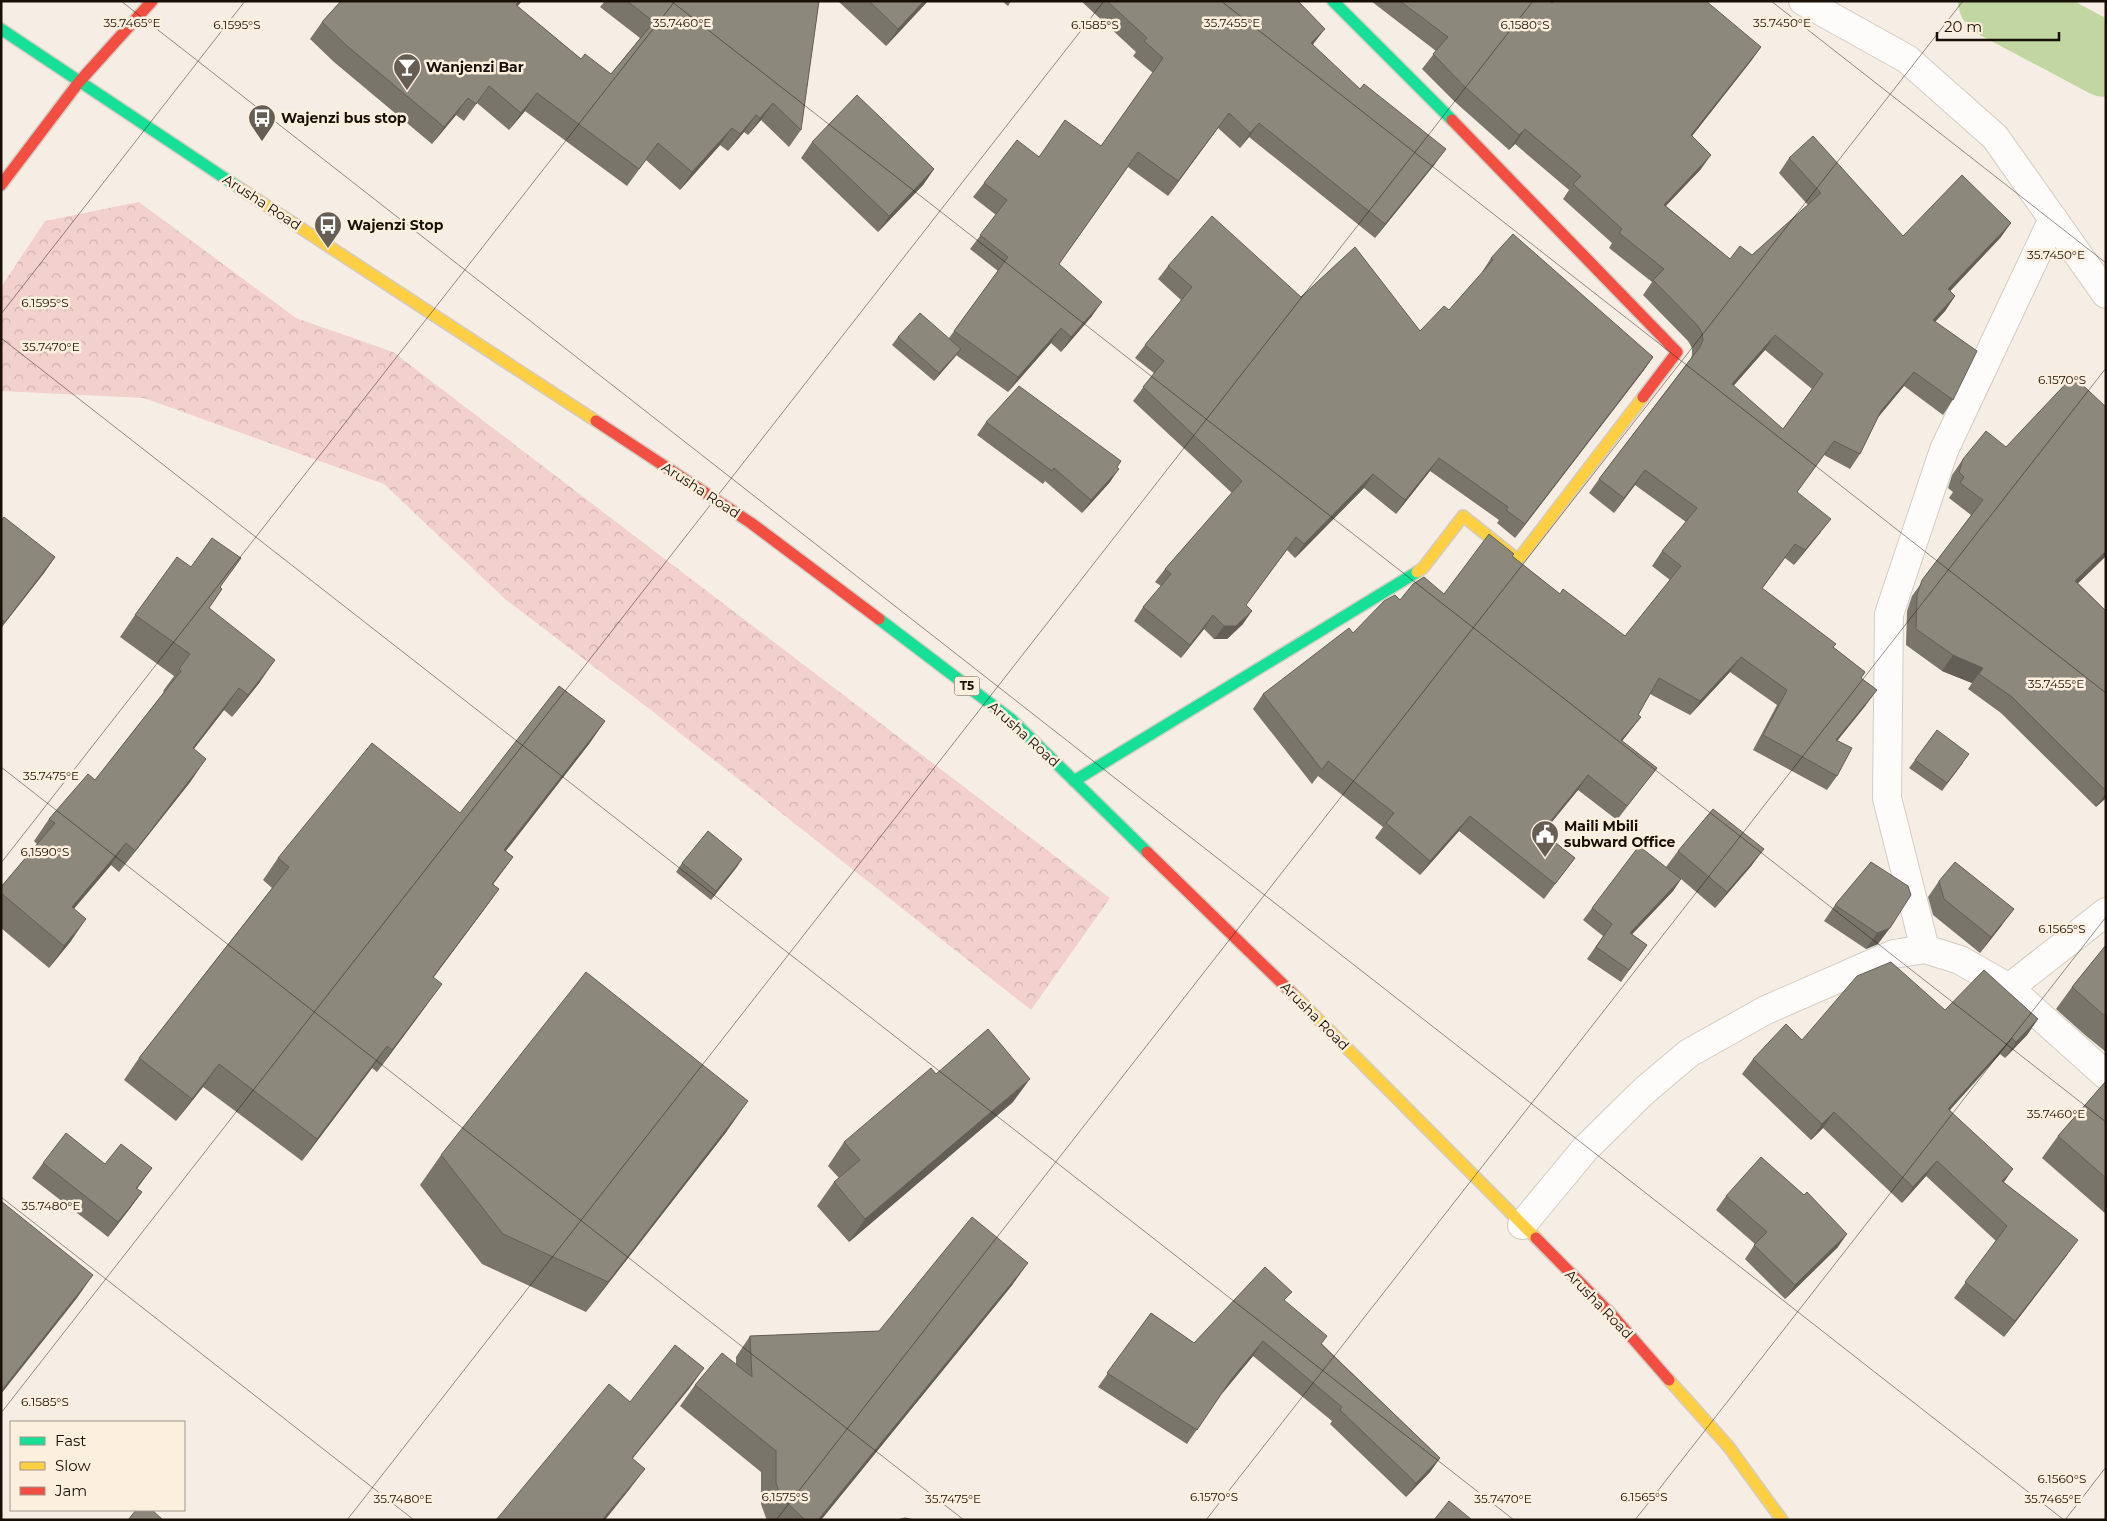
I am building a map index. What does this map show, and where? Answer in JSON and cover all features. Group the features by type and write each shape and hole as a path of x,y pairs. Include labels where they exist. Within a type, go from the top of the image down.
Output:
{"main road":[{"path":"1,185 79,82 152,1"},
{"path":"1074,780 1423,568 1463,516 1518,560 1677,352 1333,1"},
{"name":"Arusha Road","path":"1,29 751,523 1012,720 1270,970 1613,1316 1728,1446 1782,1520"}],"street":[{"path":"1803,1 1907,59 1994,136 2106,294"},
{"path":"1925,949 1887,798 1888,614 1944,450 2053,219"},
{"path":"2009,988 2106,912"},
{"path":"1522,1225 1585,1149 1644,1091 1689,1053 1766,1010 1894,954 1925,949 1960,960 2009,988 2106,1075"}],"green space":[{"path":"139,202 296,318 393,352 1110,898 1031,1010 652,711 505,599 384,484 144,398 1,391 1,287 45,221"}],"building":[{"path":"341,1 519,1 516,5 581,59 585,54 611,74 654,22 627,1 819,1 801,130 773,103 760,118 756,115 740,134 732,128 692,172 658,143 639,169 537,93 521,113 489,86 476,104 468,98 444,127 346,45 322,22"},
{"path":"869,1 924,1 898,29"},
{"path":"1107,1 1298,1 1325,29 1311,43 1360,89 1364,84 1446,149 1385,224 1259,123 1250,133 1229,113 1178,181 1138,152 1059,264 1102,302 1071,337 1061,328 1018,377 954,331 1008,257 980,235 1007,200 984,183 1017,140 1039,157 1065,120 1101,146 1163,58 1144,41 1147,38"},
{"path":"1400,1 1550,1 1552,3 1554,1 1706,1 1761,47 1691,135 1711,155 1664,205 1730,259 1740,246 1752,255 1821,193 1789,158 1813,136 1903,236 1962,175 2011,223 1948,289 1955,296 1933,320 1977,351 1953,400 1914,372 1881,411 1860,454 1834,441 1797,492 1831,519 1805,550 1795,544 1762,588 1836,644 1833,647 1865,672 1861,678 1877,690 1836,740 1852,748 1837,776 1763,735 1787,690 1741,657 1700,701 1659,678 1638,715 1641,717 1621,740 1657,768 1627,806 1588,775 1542,832 1575,858 1555,884 1470,816 1430,861 1386,823 1394,813 1328,761 1322,770 1263,694 1349,628 1353,633 1384,601 1395,595 1400,600 1413,584 1424,577 1444,594 1489,534 1514,554 1512,556 1560,594 1563,589 1625,636 1681,566 1662,551 1697,508 1645,470 1624,498 1599,479 1700,347 1703,340 1702,333 1698,326 1653,280 1664,269 1619,233 1622,229 1573,184 1581,176 1525,129 1519,135 1464,86 1433,54 1448,37","holes":["1775,335 1823,374 1783,429 1732,384"]},
{"path":"857,95 934,169 889,216 812,142"},
{"path":"1212,216 1301,297 1355,247 1420,331 1444,306 1449,310 1513,234 1653,357 1525,524 1506,510 1508,507 1439,458 1405,500 1373,474 1304,544 1296,537 1246,605 1252,611 1236,626 1224,626 1213,615 1190,645 1143,607 1171,574 1165,569 1242,481 1143,387 1164,361 1145,345 1192,287 1168,266"},
{"path":"920,313 961,349 939,373 898,337"},
{"path":"2073,376 2106,407 2106,551 2075,581 2106,611 2106,791 2012,697 1979,674 1983,668 1953,655 1916,629 1917,595 1922,580 1983,500 1960,483 1964,477 1959,472 1963,459 1986,431 2006,447"},
{"path":"1019,386 1121,461 1117,467 1119,469 1091,500 1054,468 1052,471 986,422"},
{"path":"4,517 55,557 5,622 1,619 1,521"},
{"path":"212,538 241,558 220,587 222,589 209,608 275,660 248,695 239,688 193,748 206,759 135,851 126,843 72,907 86,919 64,946 1,893 1,887 55,823 49,819 88,774 95,780 181,671 179,669 190,654 135,615 177,557 191,567"},
{"path":"559,686 605,721 504,850 513,857 492,884 499,889 433,977 442,984 392,1050 387,1046 317,1139 219,1064 192,1099 139,1058 289,867 278,858 372,743 460,813"},
{"path":"1937,730 1969,754 1947,783 1915,760"},
{"path":"1713,809 1764,849 1727,892 1678,851"},
{"path":"708,831 742,859 716,891 682,863"},
{"path":"1639,846 1681,879 1630,933 1647,945 1629,970 1596,947 1612,924 1592,908"},
{"path":"1871,862 1908,886 1911,895 1890,928 1877,933 1835,905"},
{"path":"1955,862 2014,909 1991,937 1944,899 1939,881"},
{"path":"2106,945 2106,1017 2072,987"},
{"path":"1891,962 1945,1010 1984,970 2038,1019 2016,1042 2012,1038 1948,1109 2013,1169 2002,1181 2078,1240 2015,1321 1965,1282 2007,1226 1937,1161 1913,1187 1834,1112 1822,1124 1753,1059 1786,1024 1802,1040 1857,976"},
{"path":"586,972 748,1101 608,1282 503,1234 441,1155"},
{"path":"988,1029 1030,1079 865,1219 834,1182 860,1160 844,1142 931,1068 936,1074"},
{"path":"2106,1081 2106,1178 2058,1136"},
{"path":"66,1133 105,1164 121,1144 152,1168 136,1188 142,1192 118,1222 43,1163"},
{"path":"1761,1157 1804,1195 1807,1192 1847,1234 1795,1285 1754,1245 1767,1232 1726,1196"},
{"path":"1,1201 93,1275 1,1391"},
{"path":"972,1217 1028,1263 818,1520 805,1520 781,1497 776,1483 776,1451 695,1385 722,1353 752,1377 750,1336 879,1331"},
{"path":"1265,1267 1292,1292 1284,1300 1327,1336 1321,1344 1440,1458 1416,1483 1340,1410 1342,1407 1263,1341 1230,1381 1197,1430 1107,1373 1151,1313 1194,1343"},
{"path":"675,1345 704,1368 632,1458 645,1469 602,1520 496,1520 609,1384 630,1402"},
{"path":"1449,1501 1472,1520 1434,1520"},
{"path":"135,1511 153,1511 163,1520 128,1520"},
{"path":"905,1518 915,1520 897,1520"}],"waterway":[{"path":"1995,1 2106,60"}],"traffic: fast":[{"path":"1333,1 1452,120"},
{"path":"1,29 241,189"},
{"path":"1074,781 1417,572"},
{"path":"879,619 1012,720 1147,852"}],"traffic: slow":[{"path":"241,189 596,421"},
{"path":"1417,572 1423,568 1463,516 1518,560 1643,397"},
{"path":"1293,994 1536,1238"},
{"path":"1669,1380 1728,1446 1782,1520"}],"traffic: jam":[{"path":"1,185 79,82 152,1"},
{"path":"1452,120 1677,352 1643,397"},
{"path":"596,421 751,523 879,619"},
{"path":"1147,852 1293,994"},
{"path":"1536,1238 1613,1316 1669,1380"}],"place":[{"name":"Wanjenzi Bar","path":"407,91"},
{"name":"Wajenzi bus stop","path":"262,142"},
{"name":"Wajenzi Stop","path":"328,249"},
{"name":"Maili Mbili subward Office","path":"1545,858"}]}
